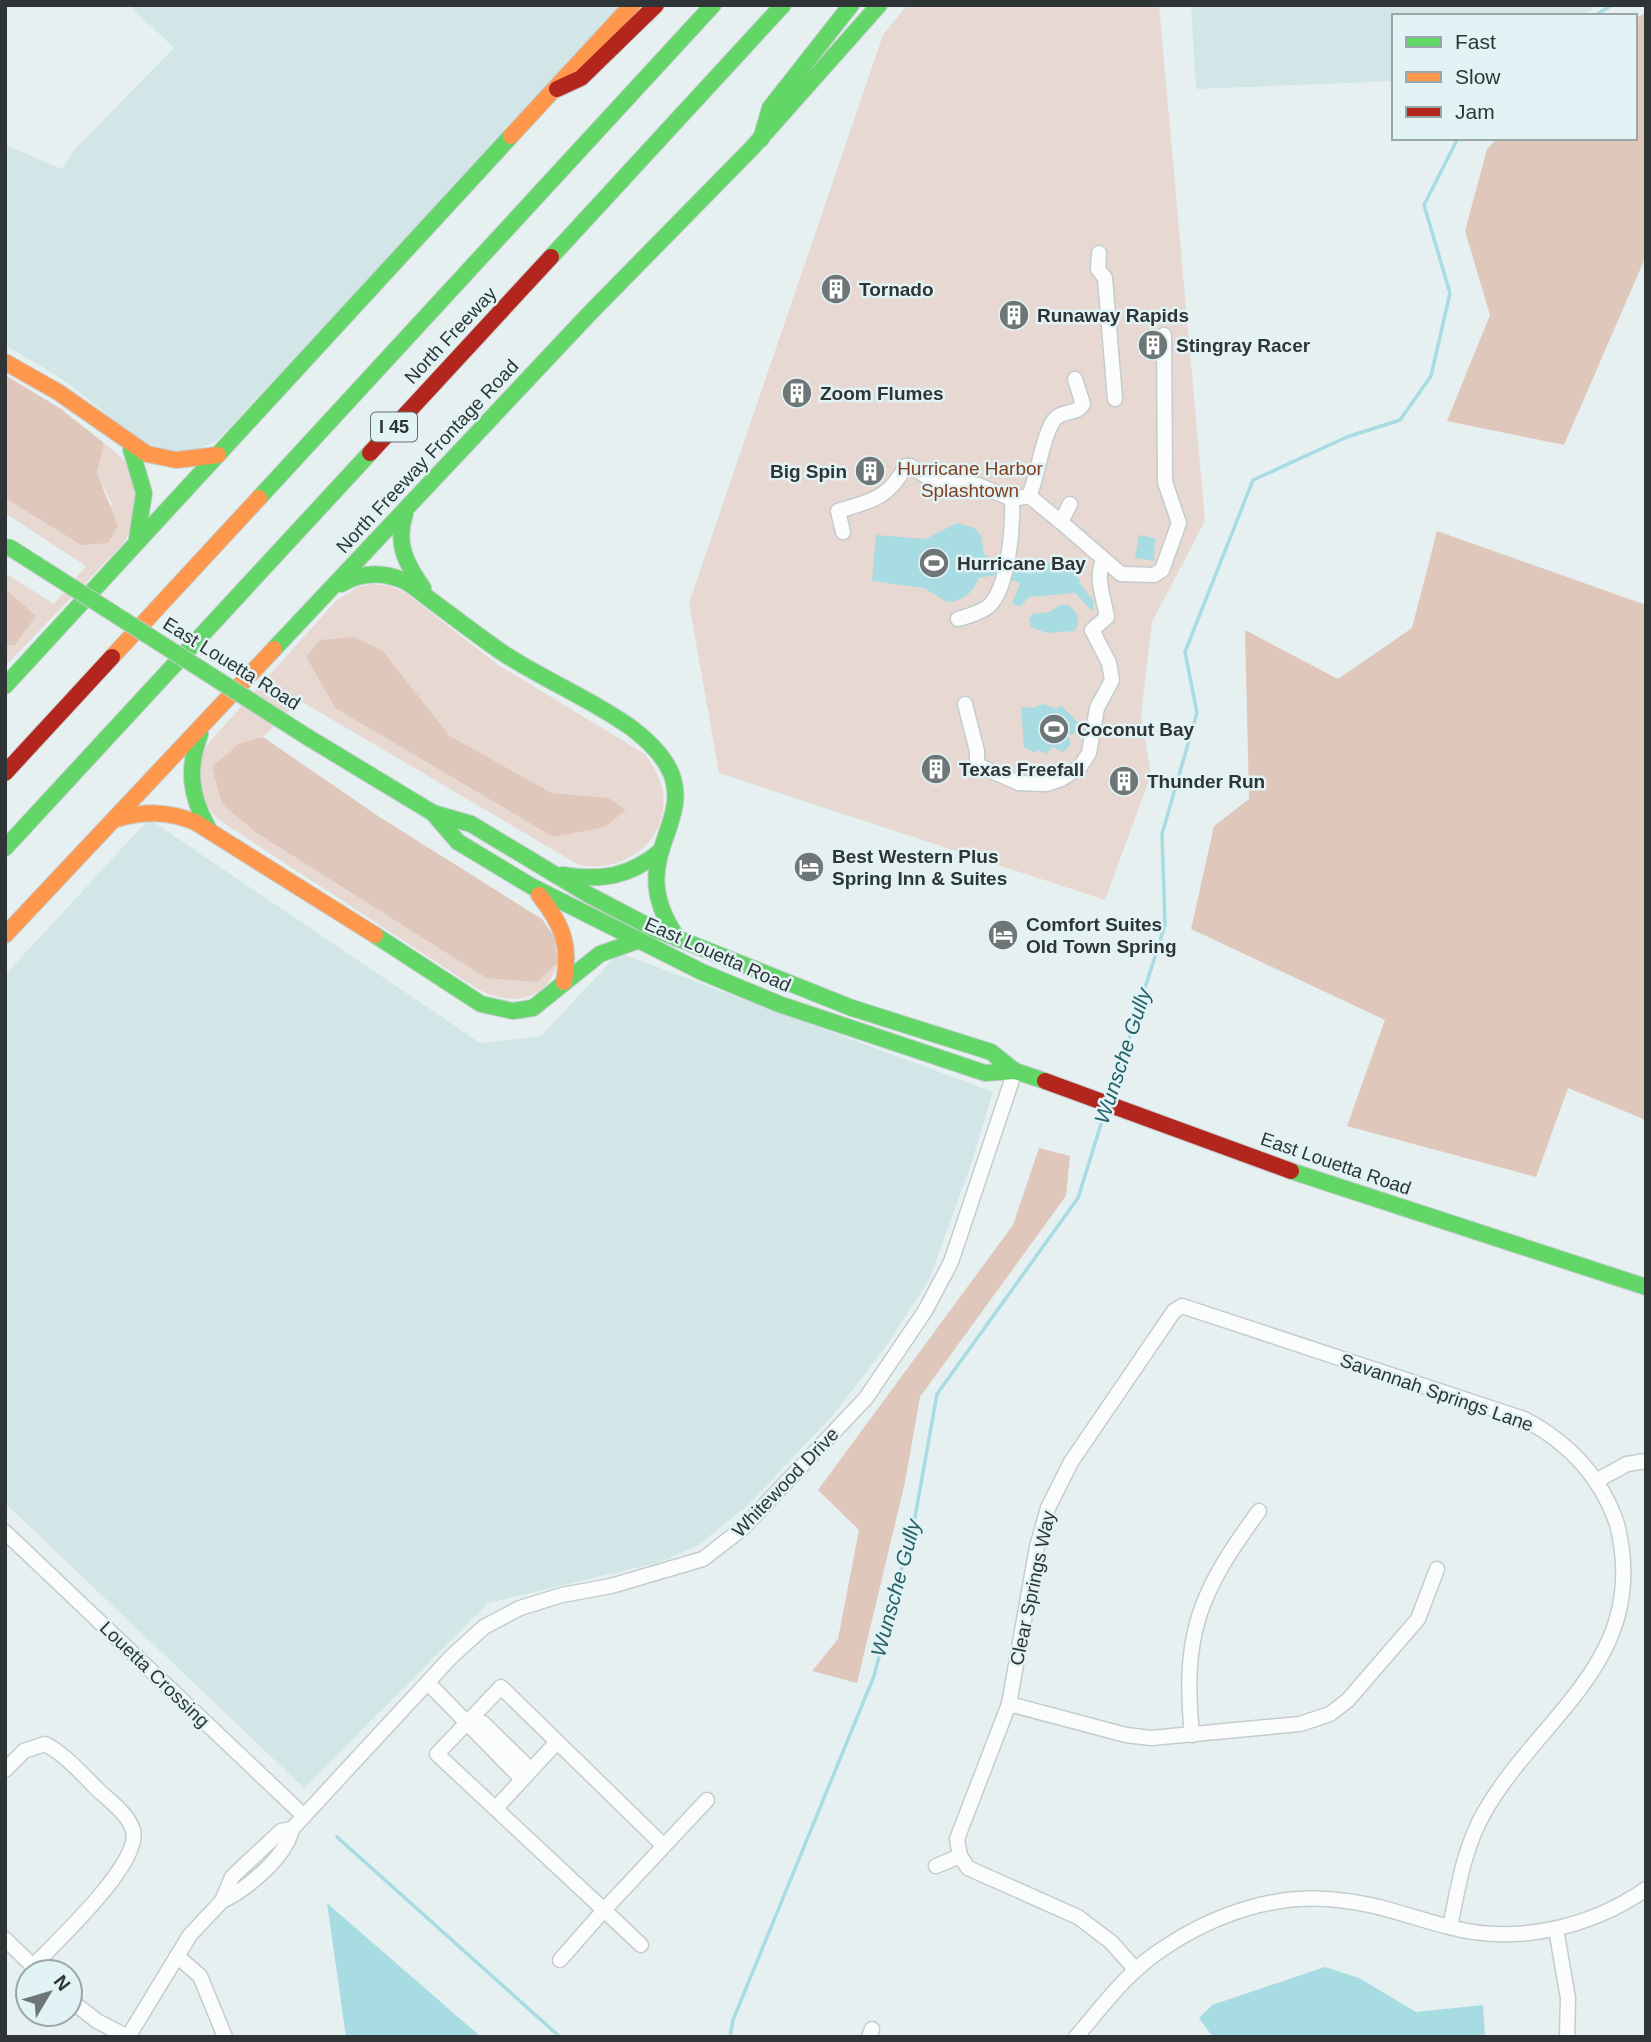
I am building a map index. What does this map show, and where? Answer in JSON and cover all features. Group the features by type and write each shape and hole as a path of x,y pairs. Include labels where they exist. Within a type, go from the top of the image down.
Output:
{"main road":[{"path":"5,686 12,674 218,455 632,5"},
{"path":"557,89 581,78 656,5"},
{"name":"North Freeway","path":"5,773 713,5"},
{"name":"North Freeway","path":"5,848 783,5"},
{"path":"761,139 770,108 851,5"},
{"name":"North Freeway Frontage Road","path":"5,935 761,139 878,5"},
{"path":"5,362 86,412 131,449 172,461 218,455"},
{"path":"131,449 145,490 144,516 136,543"},
{"path":"409,507 399,528 400,546 408,568 430,597"},
{"name":"East Louetta Road","path":"7,546 309,738 433,813 471,824 552,874 678,939 776,979 991,1052 1014,1071 1130,1110 1325,1184 1646,1287"},
{"path":"331,589 357,575 382,574 403,580 430,597 502,652 633,729 652,744 669,771 676,799 655,875 656,898 662,914 678,939"},
{"path":"203,726 193,751 189,777 192,802 208,828"},
{"path":"115,820 142,811 164,811 208,828 481,1004 499,1011 520,1012 547,1000 564,982 600,954 637,941"},
{"name":"East Louetta Road","path":"433,813 458,842 531,886 637,941 745,990 985,1073 1014,1071"},
{"path":"552,874 598,880 620,878 643,866 661,851"},
{"path":"531,886 561,921 568,941 569,961 564,982"},
{"path":"745,990 776,979"}],"street":[{"path":"1099,253 1098,269 1105,278 1115,399"},
{"path":"843,532 838,511 871,501 895,486 906,466 910,466 931,479 947,478 978,485 1012,499 1029,496 1121,574 1154,575 1162,570 1179,523 1165,482 1164,335"},
{"path":"1029,496 1051,424 1062,414 1074,412 1083,404 1075,379"},
{"path":"958,619 979,612 992,603 1014,529 1012,499"},
{"path":"1061,522 1070,504"},
{"path":"965,704 977,751 976,765 1019,783 1046,784 1061,779 1080,767 1089,753 1097,708 1112,680 1109,663 1092,630 1102,621 1100,568 1103,561"},
{"name":"Whitewood Drive","path":"292,1829 484,1627 520,1608 562,1595 611,1587 703,1559 743,1528 866,1398 925,1311 951,1262 1014,1071"},
{"name":"Savannah Springs Lane","path":"1180,1307 1514,1415 1564,1445 1596,1481 1613,1513 1626,1570 1625,1603 1614,1643 1588,1686 1486,1810 1468,1848 1450,1927"},
{"name":"Clear Springs Way","path":"960,1856 958,1834 1009,1704 1037,1547 1058,1484 1180,1307"},
{"path":"1596,1481 1627,1464 1646,1461"},
{"path":"1192,1735 1189,1664 1197,1616 1218,1568 1259,1511"},
{"name":"Louetta Crossing","path":"5,1532 304,1816"},
{"path":"1009,1704 1139,1737 1192,1735 1312,1722 1342,1707 1418,1619 1437,1569"},
{"path":"428,1683 467,1722 475,1734 527,1774"},
{"path":"641,1945 437,1754 501,1687 553,1746 664,1846"},
{"path":"5,1770 24,1751 45,1744 59,1752 124,1814 133,1829 131,1853 45,1958"},
{"path":"496,1808 553,1746"},
{"path":"560,1960 707,1800"},
{"path":"84,2011 128,2037 190,1935 222,1901 232,1877 281,1832 292,1829 289,1841 245,1890 222,1901"},
{"path":"936,1866 960,1856 974,1872 1078,1917 1111,1942 1136,1970"},
{"path":"251,1861 261,1872"},
{"path":"1076,2037 1136,1970 1166,1947 1243,1909 1282,1901 1345,1900 1450,1927 1496,1934 1556,1929 1610,1910 1646,1889"},
{"path":"1556,1929 1568,1998 1567,2037"},
{"path":"5,1938 25,1958"},
{"path":"177,1956 200,1976 225,2037"}],"shaded area":[{"path":"129,5 622,5 219,439 191,453 169,454 143,442 62,379 5,345 5,145 62,169 75,149 174,48"},
{"path":"1191,5 1598,5 1585,14 1392,14 1392,81 1196,89"},
{"path":"1646,12 1646,256 1564,445 1447,421 1490,315 1465,231 1487,149 1496,140 1637,140 1637,18"},
{"path":"5,375 61,409 104,443 97,473 118,526 108,543 81,545 5,498"},
{"path":"1437,531 1646,605 1646,1120 1568,1088 1536,1177 1347,1126 1385,1020 1191,929 1214,826 1249,799 1245,630 1338,679 1412,628"},
{"path":"5,588 36,616 15,645 5,646"},
{"path":"354,637 383,651 450,736 552,793 608,798 626,810 605,827 553,837 335,708 306,657 320,640"},
{"path":"263,737 378,816 542,919 554,936 558,962 537,982 486,978 255,832 222,804 212,767 240,743"},
{"path":"149,819 480,1043 541,1036 619,953 993,1092 971,1164 929,1280 884,1349 832,1416 748,1505 697,1546 660,1562 488,1603 304,1788 5,1503 5,975"},
{"path":"1039,1148 1070,1156 1066,1196 920,1397 905,1482 857,1683 812,1671 838,1639 859,1530 818,1490 1013,1225"}],"green space":[{"name":"Hurricane Harbor Splashtown","path":"907,5 1159,5 1205,521 1152,622 1141,715 1151,775 1105,900 719,773 689,603 883,35"},
{"path":"104,443 129,466 138,484 137,512 131,530 122,545 5,666 5,646 15,645 36,616 5,588 5,573 54,604 86,566 5,513 5,498 81,545 112,504 97,473"},
{"path":"371,584 390,586 406,593 498,665 645,754 659,777 663,793 663,811 651,840 640,851 612,864 579,865 299,700 263,737 240,743 222,804 255,832 486,978 558,962 553,976 545,986 525,998 501,997 476,988 219,820 200,792 196,766 198,758 212,739 337,600 358,587","holes":["383,651 450,736 552,793 607,798 553,837 335,708 306,657"]}],"water":[{"name":"Hurricane Bay","path":"957,523 975,528 981,536 984,554 997,565 995,575 979,578 967,595 947,602 924,588 872,581 876,535 926,539"},
{"path":"1139,535 1155,538 1154,561 1135,558"},
{"path":"1052,561 1064,561 1073,566 1081,584 1094,602 1092,611 1075,593 1029,597 1020,607 1012,603 1020,584 1014,580 1009,582 1010,568 1014,565 1029,574"},
{"path":"1061,605 1068,605 1076,614 1078,624 1075,631 1047,633 1031,627 1029,620 1033,614 1049,612"},
{"name":"Coconut Bay","path":"1043,704 1056,709 1061,705 1085,730 1068,735 1071,744 1063,752 1052,747 1046,754 1039,750 1035,753 1024,747 1021,707 1033,708"},
{"path":"327,1903 481,2037 346,2037"},
{"path":"1325,1967 1359,1978 1416,2012 1483,2005 1485,2037 1213,2037 1199,2018 1212,2005"}],"waterway":[{"name":"Wunsche Gully","path":"1597,14 1612,5"},
{"name":"Wunsche Gully","path":"1110,1098 1165,925 1162,834 1197,713 1185,652 1253,480 1347,437 1400,420 1431,376 1450,293 1424,205 1457,140"},
{"name":"Wunsche Gully","path":"730,2037 733,2020 874,1676 915,1517 937,1394 1078,1198 1106,1108"},
{"path":"337,1837 560,2037"}],"traffic: fast":[{"path":"259,498 713,5"},
{"path":"551,257 783,5"},
{"path":"761,139 770,108 851,5"},
{"path":"274,649 590,313 752,148 879,5"},
{"path":"5,686 511,136"},
{"path":"131,449 144,493 137,539"},
{"path":"5,848 370,453"},
{"path":"405,514 401,534 404,553 423,588"},
{"path":"9,547 309,738"},
{"path":"341,584 355,577 370,575 386,575 406,582 500,651 617,718 655,749 671,773 675,793 674,811 657,866 657,887 663,911 678,939"},
{"path":"200,734 193,759 192,782 197,804 208,828"},
{"path":"309,738 433,813 471,824 589,895 654,929 852,1008 991,1052 1015,1071 1045,1081"},
{"path":"433,813 458,842 531,886 702,972 779,1004 985,1073 1015,1071"},
{"path":"562,875 614,875 638,867 661,851"},
{"path":"375,935 481,1004 513,1011 533,1008 600,954 637,941"},
{"path":"1291,1171 1646,1287"}],"traffic: slow":[{"path":"511,136 632,5"},
{"path":"5,362 58,392 147,454 176,460 218,455"},
{"path":"112,657 259,498"},
{"path":"5,935 274,649"},
{"path":"116,819 156,813 195,822 375,935"},
{"path":"539,895 554,916 563,936 566,957 564,982"}],"traffic: jam":[{"path":"557,89 581,78 656,5"},
{"path":"370,453 551,257"},
{"path":"5,773 112,657"},
{"path":"1045,1081 1291,1171"}],"place":[{"name":"Tornado","path":"836,289"},
{"name":"Runaway Rapids","path":"1014,315"},
{"name":"Stingray Racer","path":"1153,345"},
{"name":"Zoom Flumes","path":"797,393"},
{"name":"Big Spin","path":"870,471"},
{"name":"Hurricane Bay","path":"934,563"},
{"name":"Coconut Bay","path":"1054,729"},
{"name":"Texas Freefall","path":"936,769"},
{"name":"Thunder Run","path":"1124,781"},
{"name":"Best Western Plus Spring Inn & Suites","path":"809,867"},
{"name":"Comfort Suites Old Town Spring","path":"1003,935"}]}
